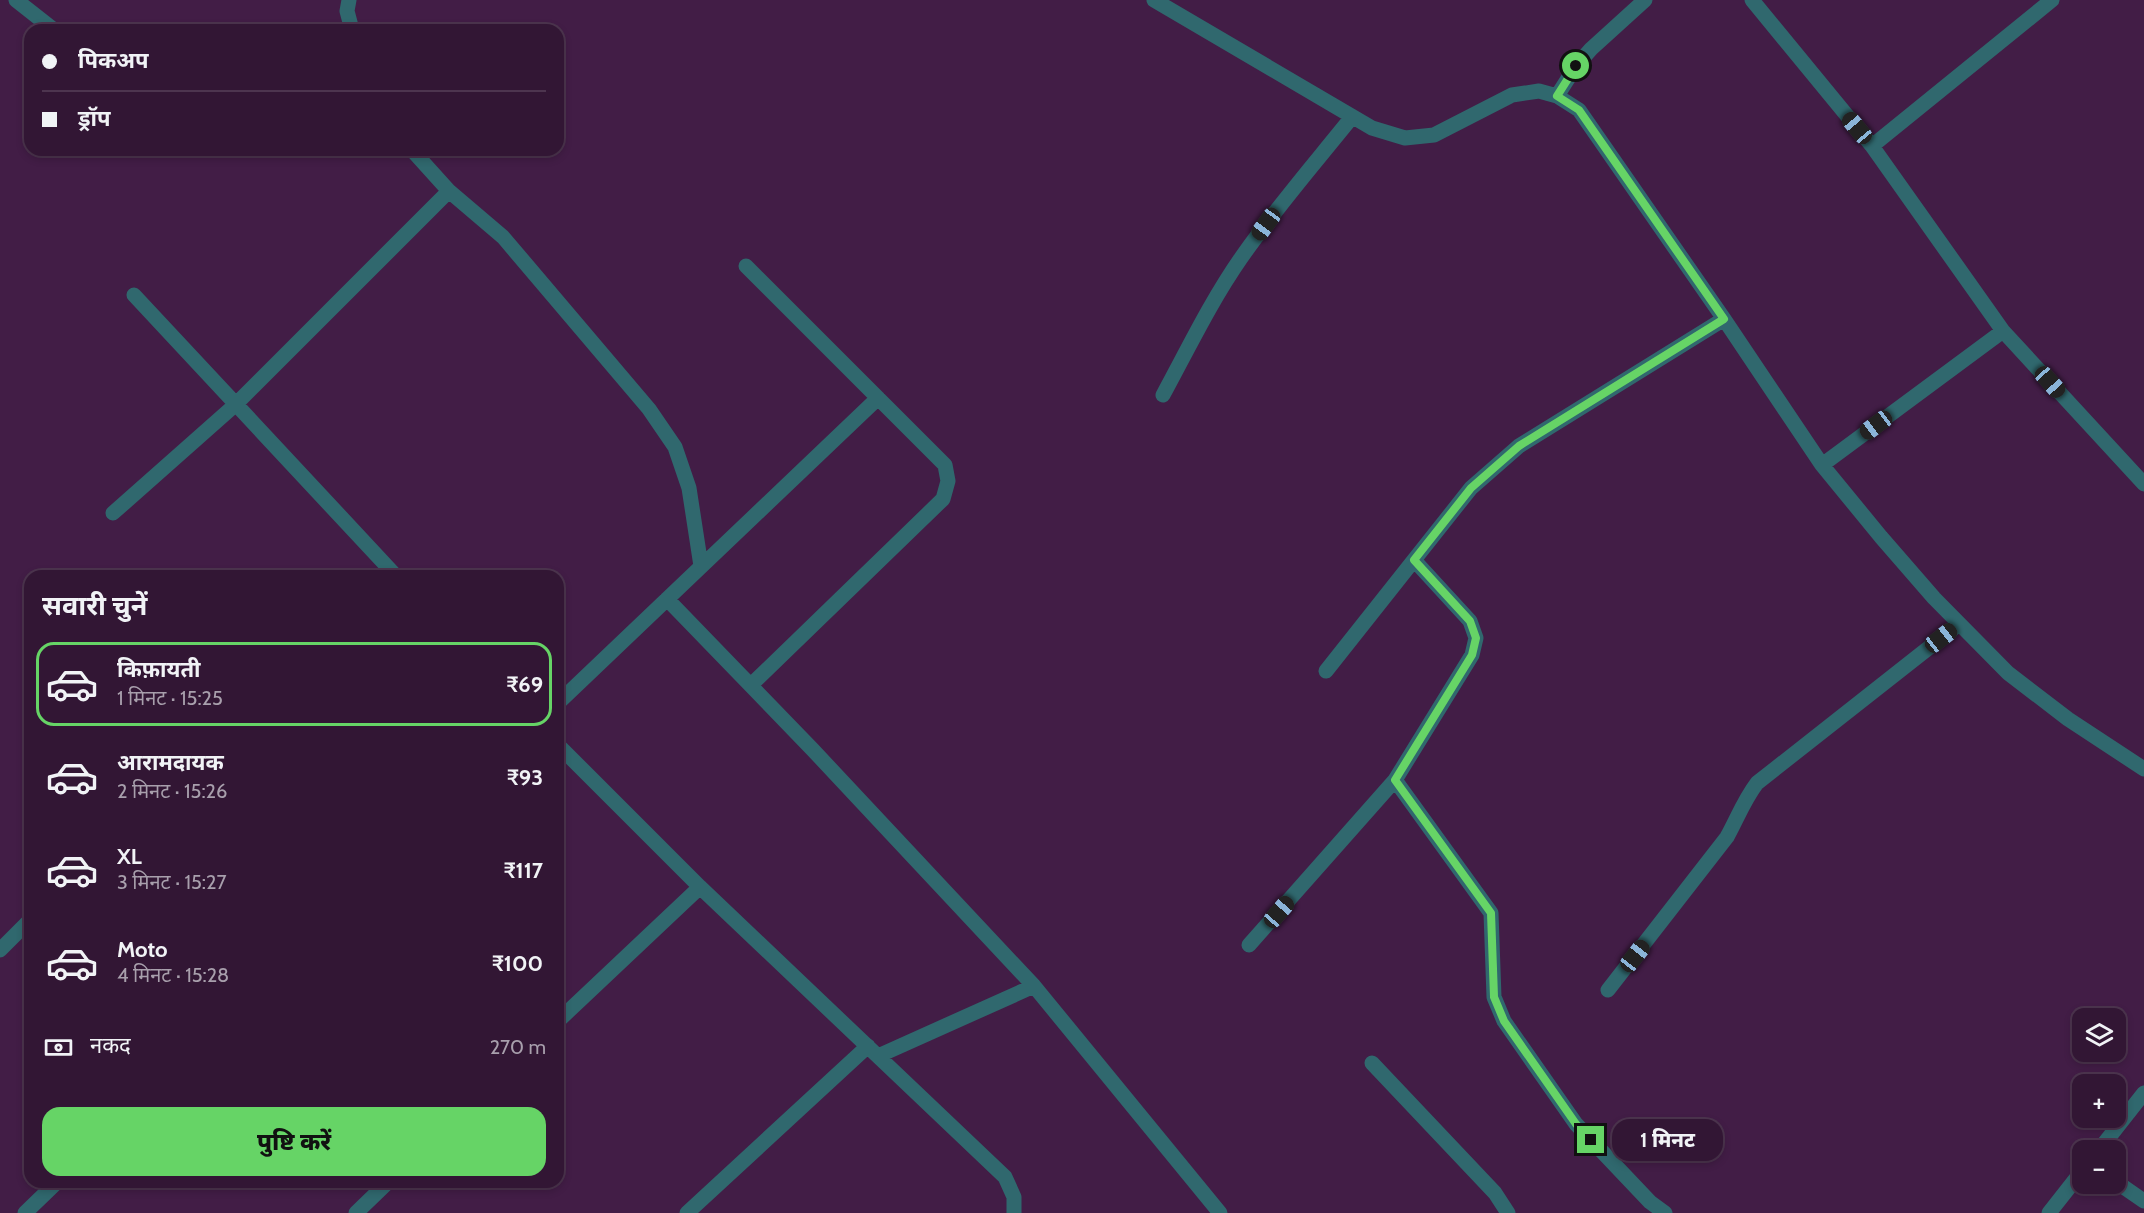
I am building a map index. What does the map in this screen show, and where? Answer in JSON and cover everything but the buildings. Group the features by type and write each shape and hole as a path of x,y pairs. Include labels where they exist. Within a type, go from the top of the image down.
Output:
{"street":[{"path":"16,0 46,24"},
{"path":"349,0 347,11 350,24"},
{"path":"1154,0 1372,128 1405,138 1434,135 1512,95 1539,92 1557,96 1579,110 1822,465 1881,537 1959,624 2008,673 2068,719 2144,769"},
{"path":"1557,96 1576,66 1591,49 1645,0"},
{"path":"1752,0 1872,146 2003,331 2144,484"},
{"path":"1872,146 2052,0"},
{"path":"1163,395 1213,302 1240,259 1352,117"},
{"path":"417,156 449,191 503,237 650,409 675,447 689,488 701,566"},
{"path":"112,513 236,405 449,191"},
{"path":"746,266 945,465 948,481 943,499 751,685"},
{"path":"134,295 383,570"},
{"path":"1326,671 1471,488 1519,446 1724,319"},
{"path":"1822,465 2003,331"},
{"path":"564,697 878,398"},
{"path":"1250,945 1395,780 1472,655 1476,638 1470,621 1414,560"},
{"path":"667,599 1034,986 1220,1213"},
{"path":"1608,990 1727,837 1740,814 1745,798 1757,783 1959,624"},
{"path":"564,751 700,887 1005,1177 1014,1197 1014,1213"},
{"path":"1395,780 1491,913 1494,997 1504,1021 1576,1124 1650,1202 1665,1213"},
{"path":"564,1015 700,887"},
{"path":"0,950 24,926"},
{"path":"687,1213 873,1051 1034,986"},
{"path":"1372,1064 1495,1193 1508,1213"},
{"path":"2107,1140 2144,1093"},
{"path":"2049,1213 2072,1184"},
{"path":"25,1213 51,1188"},
{"path":"356,1213 382,1188"},
{"path":"2126,1189 2144,1201"}],"route":[{"path":"1576,66 1557,96 1579,110 1724,319 1519,446 1471,488 1414,560 1470,621 1476,638 1472,655 1395,780 1491,913 1494,997 1504,1021 1576,1124 1591,1140"}]}
